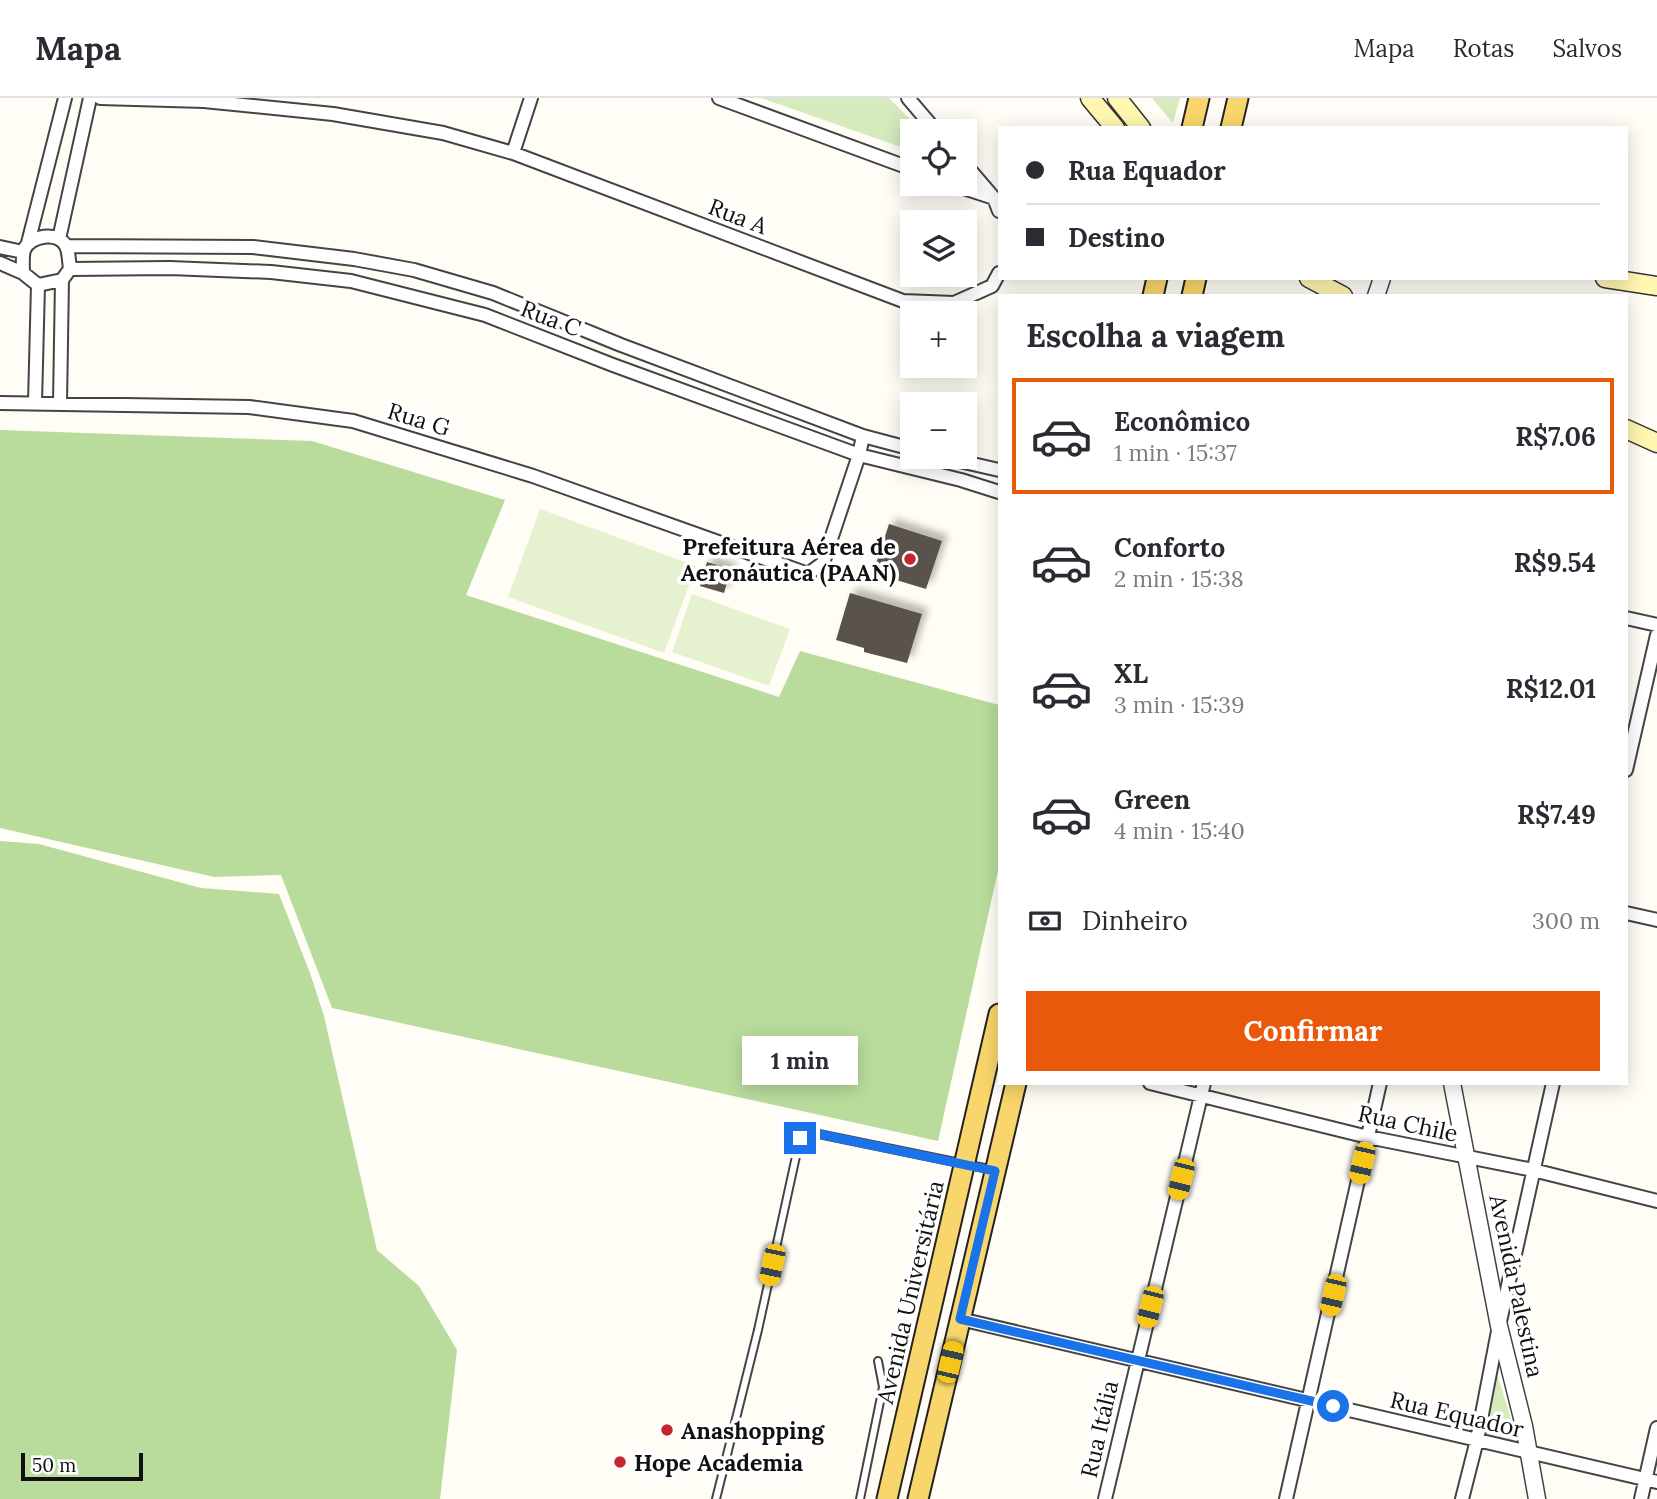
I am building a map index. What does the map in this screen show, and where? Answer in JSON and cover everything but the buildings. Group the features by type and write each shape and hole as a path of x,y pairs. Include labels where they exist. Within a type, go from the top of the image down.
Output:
{"main road":[{"path":"1090,98 1113,126"},
{"path":"1117,98 1139,126"},
{"path":"1231,126 1238,98"},
{"path":"1313,280 1339,294"},
{"path":"1618,280 1657,286"},
{"path":"1628,430 1657,443"},
{"name":"Avenida Universitária","path":"887,1499 998,1018"},
{"path":"918,1499 1016,1085"}],"street":[{"path":"23,273 25,248 65,98"},
{"path":"60,403 62,280 70,269 63,243 90,98"},
{"name":"Rua A","path":"100,98 204,101 333,114 443,132 513,153 903,301 954,303 992,286 998,275"},
{"path":"513,153 531,98"},
{"path":"719,98 900,165"},
{"path":"908,98 926,119"},
{"path":"977,178 994,198 998,208"},
{"path":"977,192 994,198"},
{"path":"0,247 25,248 43,236 63,243"},
{"name":"Rua C","path":"63,243 253,247 354,259 414,270 493,293 621,345 863,436 900,446"},
{"path":"351,281 354,259"},
{"path":"0,263 23,273 38,285"},
{"name":"Rua C","path":"70,269 170,268 271,272 351,281 485,315 859,455 900,460"},
{"path":"38,285 62,280"},
{"path":"35,403 38,285"},
{"path":"613,365 621,345"},
{"name":"Rua G","path":"0,403 249,407 353,421 533,476 808,574 824,563 859,455"},
{"path":"859,455 863,436"},
{"path":"977,464 998,470"},
{"name":"Rua C","path":"937,469 998,492"},
{"path":"961,480 965,469"},
{"path":"1628,618 1657,625"},
{"path":"1628,761 1657,635"},
{"path":"1628,913 1657,920"},
{"name":"Rua Chile","path":"1165,1085 1203,1090 1368,1137 1533,1170 1657,1201"},
{"path":"1286,1499 1380,1085"},
{"name":"Avenida Palestina","path":"1452,1085 1499,1325 1538,1499"},
{"path":"1462,1499 1553,1085"},
{"name":"Rua Itália","path":"1105,1499 1203,1090"},
{"name":"Rua Equador","path":"960,1319 1651,1480"},
{"path":"1640,1499 1651,1480 1657,1428"}],"lane":[{"path":"716,1499 758,1330 800,1138 809,1132 995,1171"},
{"path":"860,1499 883,1387 878,1361"}],"green space":[{"path":"761,98 889,98 910,119 900,119 900,147"},
{"path":"1152,98 1180,98 1173,123"},
{"path":"0,430 312,441 505,500 466,595 779,697 800,651 998,705 998,871 938,1141 332,1008 281,875 214,877 0,828"},
{"path":"540,509 696,566 664,653 508,597"},
{"path":"692,594 790,629 769,686 672,652"},
{"path":"0,841 39,844 201,888 279,894 324,1016 377,1250 419,1286 457,1350 440,1499 0,1499"},
{"path":"1496,1370 1518,1443 1478,1435"}],"place":[{"name":"Prefeitura Aérea de Aeronáutica (PAAN)","path":"910,559"},
{"name":"Anashopping","path":"667,1430"},
{"name":"Hope Academia","path":"620,1462"}],"route":[{"path":"800,1138 809,1132 995,1171 960,1319 1333,1406"}]}
